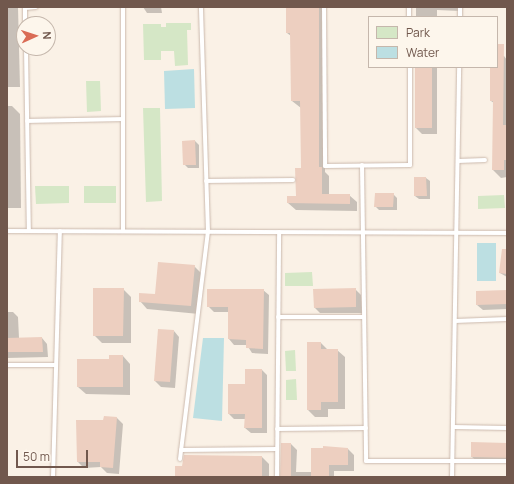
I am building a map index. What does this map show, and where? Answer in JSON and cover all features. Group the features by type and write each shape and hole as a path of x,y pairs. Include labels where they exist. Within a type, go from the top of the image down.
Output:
{"lane":[{"path":"25,16 25,8 36,7"},
{"path":"123,7 123,231"},
{"path":"180,458 208,232 201,7"},
{"path":"324,7 325,166 410,165 410,68"},
{"path":"26,56 29,231"},
{"path":"452,477 459,68"},
{"path":"27,121 123,119"},
{"path":"458,161 485,160"},
{"path":"362,165 366,461 507,461"},
{"path":"206,181 293,180"},
{"path":"7,231 507,233"},
{"path":"53,477 60,231"},
{"path":"277,477 279,232"},
{"path":"278,317 364,317"},
{"path":"455,321 507,319"},
{"path":"7,365 56,365"},
{"path":"453,427 507,428"},
{"path":"277,429 366,428"},
{"path":"181,450 277,449"}],"green space":[{"path":"166,23 191,23 191,30 187,30 188,65 175,66 174,51 161,51 161,60 144,60 143,24 161,24 161,27 166,27"},
{"path":"86,81 100,81 101,111 87,112"},
{"path":"143,108 160,108 162,201 146,202"},
{"path":"35,186 69,186 69,203 36,204"},
{"path":"84,186 116,186 116,203 84,203"},
{"path":"504,195 505,208 478,209 478,196"},
{"path":"312,272 313,286 285,286 285,273"},
{"path":"295,350 296,371 286,371 285,351"},
{"path":"296,379 297,400 286,400 286,380"}],"water":[{"path":"194,69 195,108 165,109 164,71"},
{"path":"477,243 496,243 496,281 477,281"},
{"path":"203,338 224,338 222,421 193,418"}],"building":[{"path":"286,7 319,7 319,167 322,167 322,194 350,194 350,204 287,203 287,196 296,196 295,168 301,168 300,101 291,101 290,33 286,33"},
{"path":"498,44 504,44 503,125 506,125 506,160 504,160 504,170 492,170 493,101 490,101 490,68 498,68"},
{"path":"415,68 432,68 432,128 415,128"},
{"path":"195,140 196,165 183,165 182,141"},
{"path":"414,177 426,177 427,196 414,196"},
{"path":"375,193 394,193 393,207 374,207"},
{"path":"502,249 507,249 507,274 499,273"},
{"path":"158,262 195,265 191,306 139,302 139,293 155,294"},
{"path":"93,288 124,288 123,336 93,336"},
{"path":"356,288 356,307 314,308 313,289"},
{"path":"207,289 264,289 263,349 246,348 246,340 228,339 228,307 207,307"},
{"path":"507,290 507,304 476,305 476,291"},
{"path":"158,329 174,330 170,382 154,381"},
{"path":"42,337 43,352 7,352 7,338"},
{"path":"307,342 321,342 321,349 338,349 338,402 321,402 321,410 307,410"},
{"path":"109,355 123,355 123,387 77,387 77,359 109,359"},
{"path":"245,369 262,369 262,428 244,428 245,414 228,414 228,384 245,384"},
{"path":"104,416 117,417 113,468 100,467 100,462 77,462 76,420 103,420"},
{"path":"471,442 507,443 507,458 471,457"},
{"path":"281,443 291,443 291,477 280,477"},
{"path":"323,446 348,448 348,465 329,465 329,477 311,477 311,448 323,448"},
{"path":"184,455 262,456 262,477 175,477 175,466 182,466"}]}
